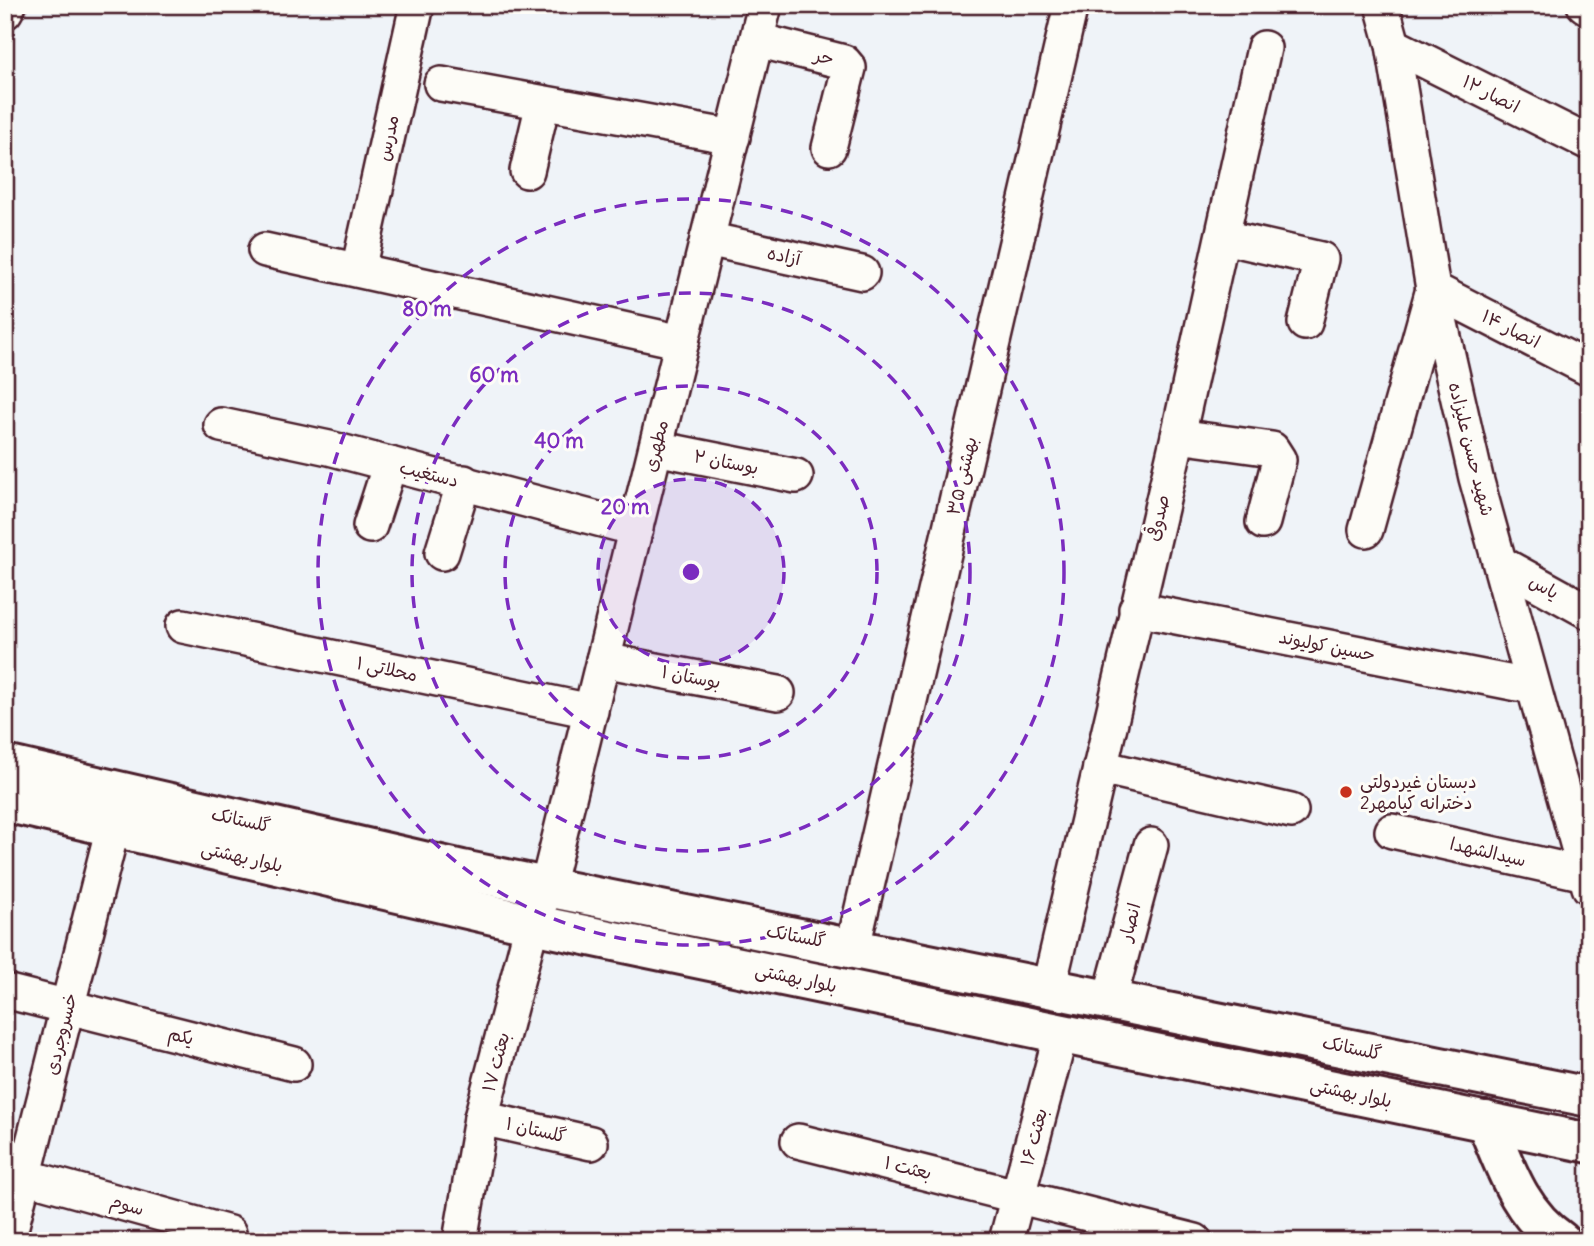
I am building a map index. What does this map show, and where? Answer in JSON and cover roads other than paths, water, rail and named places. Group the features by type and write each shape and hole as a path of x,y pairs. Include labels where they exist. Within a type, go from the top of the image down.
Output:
{"street":[{"path":"5,12 9,5"},
{"name":"مدرس","path":"358,270 417,5"},
{"name":"مطهری","path":"547,887 765,5"},
{"name":"بهشتی ۳۵","path":"853,947 1071,5"},
{"name":"شهید حسن علیزاده","path":"1382,5 1393,45 1433,289 1476,478 1587,880"},
{"path":"1584,5 1589,8"},
{"name":"حر","path":"757,40 844,62 849,68 830,148"},
{"name":"انصار ۱۲","path":"1393,45 1589,143"},
{"name":"صدوقی","path":"1049,986 1178,436 1264,48"},
{"path":"442,84 733,136"},
{"path":"527,171 543,103"},
{"path":"1223,237 1321,259 1306,323"},
{"name":"آزاده","path":"707,239 862,273"},
{"path":"265,250 682,342"},
{"path":"1366,530 1433,289"},
{"name":"انصار ۱۴","path":"1433,289 1589,369"},
{"name":"دستغیب","path":"222,425 464,482 636,529"},
{"path":"1178,436 1272,449 1276,453 1279,460 1263,522"},
{"name":"بوستان ۲","path":"656,448 796,476"},
{"path":"370,526 390,464"},
{"path":"442,553 464,482"},
{"name":"یاس","path":"1500,563 1589,612"},
{"name":"حسین کولیوند","path":"1136,608 1518,684"},
{"name":"محلاتی ۱","path":"183,626 591,711"},
{"name":"بوستان ۱","path":"603,660 778,693"},
{"name":"گلستانک","path":"5,765 547,887 1110,998 1589,1097"},
{"path":"1100,767 1291,811"},
{"name":"بلوار بهشتی","path":"5,802 531,924 1589,1143"},
{"name":"خسروجردی","path":"8,1228 24,1176 113,827"},
{"name":"سیدالشهدا","path":"1392,831 1587,880"},
{"name":"انصار","path":"1110,998 1151,845"},
{"name":"بعثت ۱۷","path":"460,1241 481,1118 531,924 547,887"},
{"name":"یکم","path":"5,991 294,1064"},
{"name":"بعثت ۱۶","path":"1006,1241 1061,1032"},
{"name":"گلستان ۱","path":"481,1118 591,1143"},
{"path":"1486,1121 1514,1189 1529,1213 1562,1241"},
{"name":"بعثت ١","path":"798,1141 1195,1241"},
{"name":"سوم","path":"24,1176 229,1233"}],"place":[{"name":"دبستان غیردولتی دخترانه کیامهر2","path":"1346,792"}]}
